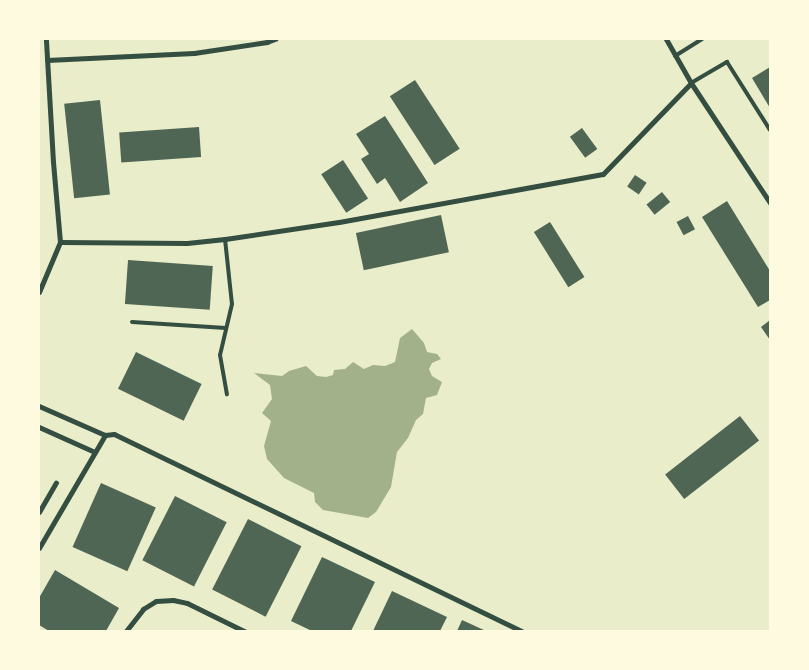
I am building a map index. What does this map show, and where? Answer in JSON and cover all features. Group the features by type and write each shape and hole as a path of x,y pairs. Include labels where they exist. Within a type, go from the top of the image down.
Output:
{"street":[{"path":"39,292 60,242 46,39"},
{"path":"47,60 194,53 267,42 275,39"},
{"path":"666,39 691,83 770,204"},
{"path":"60,242 187,244 340,222 602,174 691,83"},
{"path":"39,406 105,435 114,434 122,437 521,631"},
{"path":"39,427 95,452"},
{"path":"39,548 105,435"},
{"path":"39,512 56,483"},
{"path":"126,631 142,608 156,601 173,600 188,603 244,631"}],"lane":[{"path":"675,56 702,39"},
{"path":"691,83 727,62 770,130"},
{"path":"225,239 232,304 220,355 227,394"},
{"path":"132,322 226,328"}],"shaded area":[{"path":"412,329 424,343 427,352 437,354 441,359 432,363 429,369 432,376 442,382 437,395 426,398 423,414 416,420 408,438 397,452 391,487 376,512 368,518 323,510 315,502 314,493 284,478 267,459 264,446 271,421 262,413 272,399 270,385 254,373 282,376 289,371 306,366 317,376 326,377 333,375 334,370 345,369 353,362 364,369 373,365 385,366 395,362 400,338"}],"building":[{"path":"770,67 770,108 752,78"},
{"path":"415,80 460,149 435,165 390,96"},
{"path":"100,100 110,194 74,198 64,104"},
{"path":"385,116 428,183 400,202 385,178 377,184 361,159 369,154 356,134"},
{"path":"199,127 201,157 121,163 119,133"},
{"path":"582,128 597,149 585,158 570,137"},
{"path":"343,160 368,199 346,213 321,174"},
{"path":"635,175 647,183 639,194 627,187"},
{"path":"662,192 670,202 655,215 646,205"},
{"path":"727,201 770,271 770,300 758,307 702,217"},
{"path":"441,215 449,252 364,270 356,233"},
{"path":"688,216 695,229 684,235 677,222"},
{"path":"550,222 584,277 568,287 534,232"},
{"path":"128,260 213,266 210,310 125,304"},
{"path":"770,320 770,340 761,327"},
{"path":"136,352 202,384 184,421 118,389"},
{"path":"740,416 759,440 684,499 665,474"},
{"path":"101,483 156,507 127,571 73,547"},
{"path":"175,496 227,522 194,586 142,560"},
{"path":"248,519 301,546 266,617 212,589"},
{"path":"322,557 375,582 351,631 312,631 291,621"},
{"path":"55,570 119,608 106,631 49,631 39,625 39,598"},
{"path":"392,591 447,617 440,631 373,631"},
{"path":"462,620 486,631 457,631"}]}
